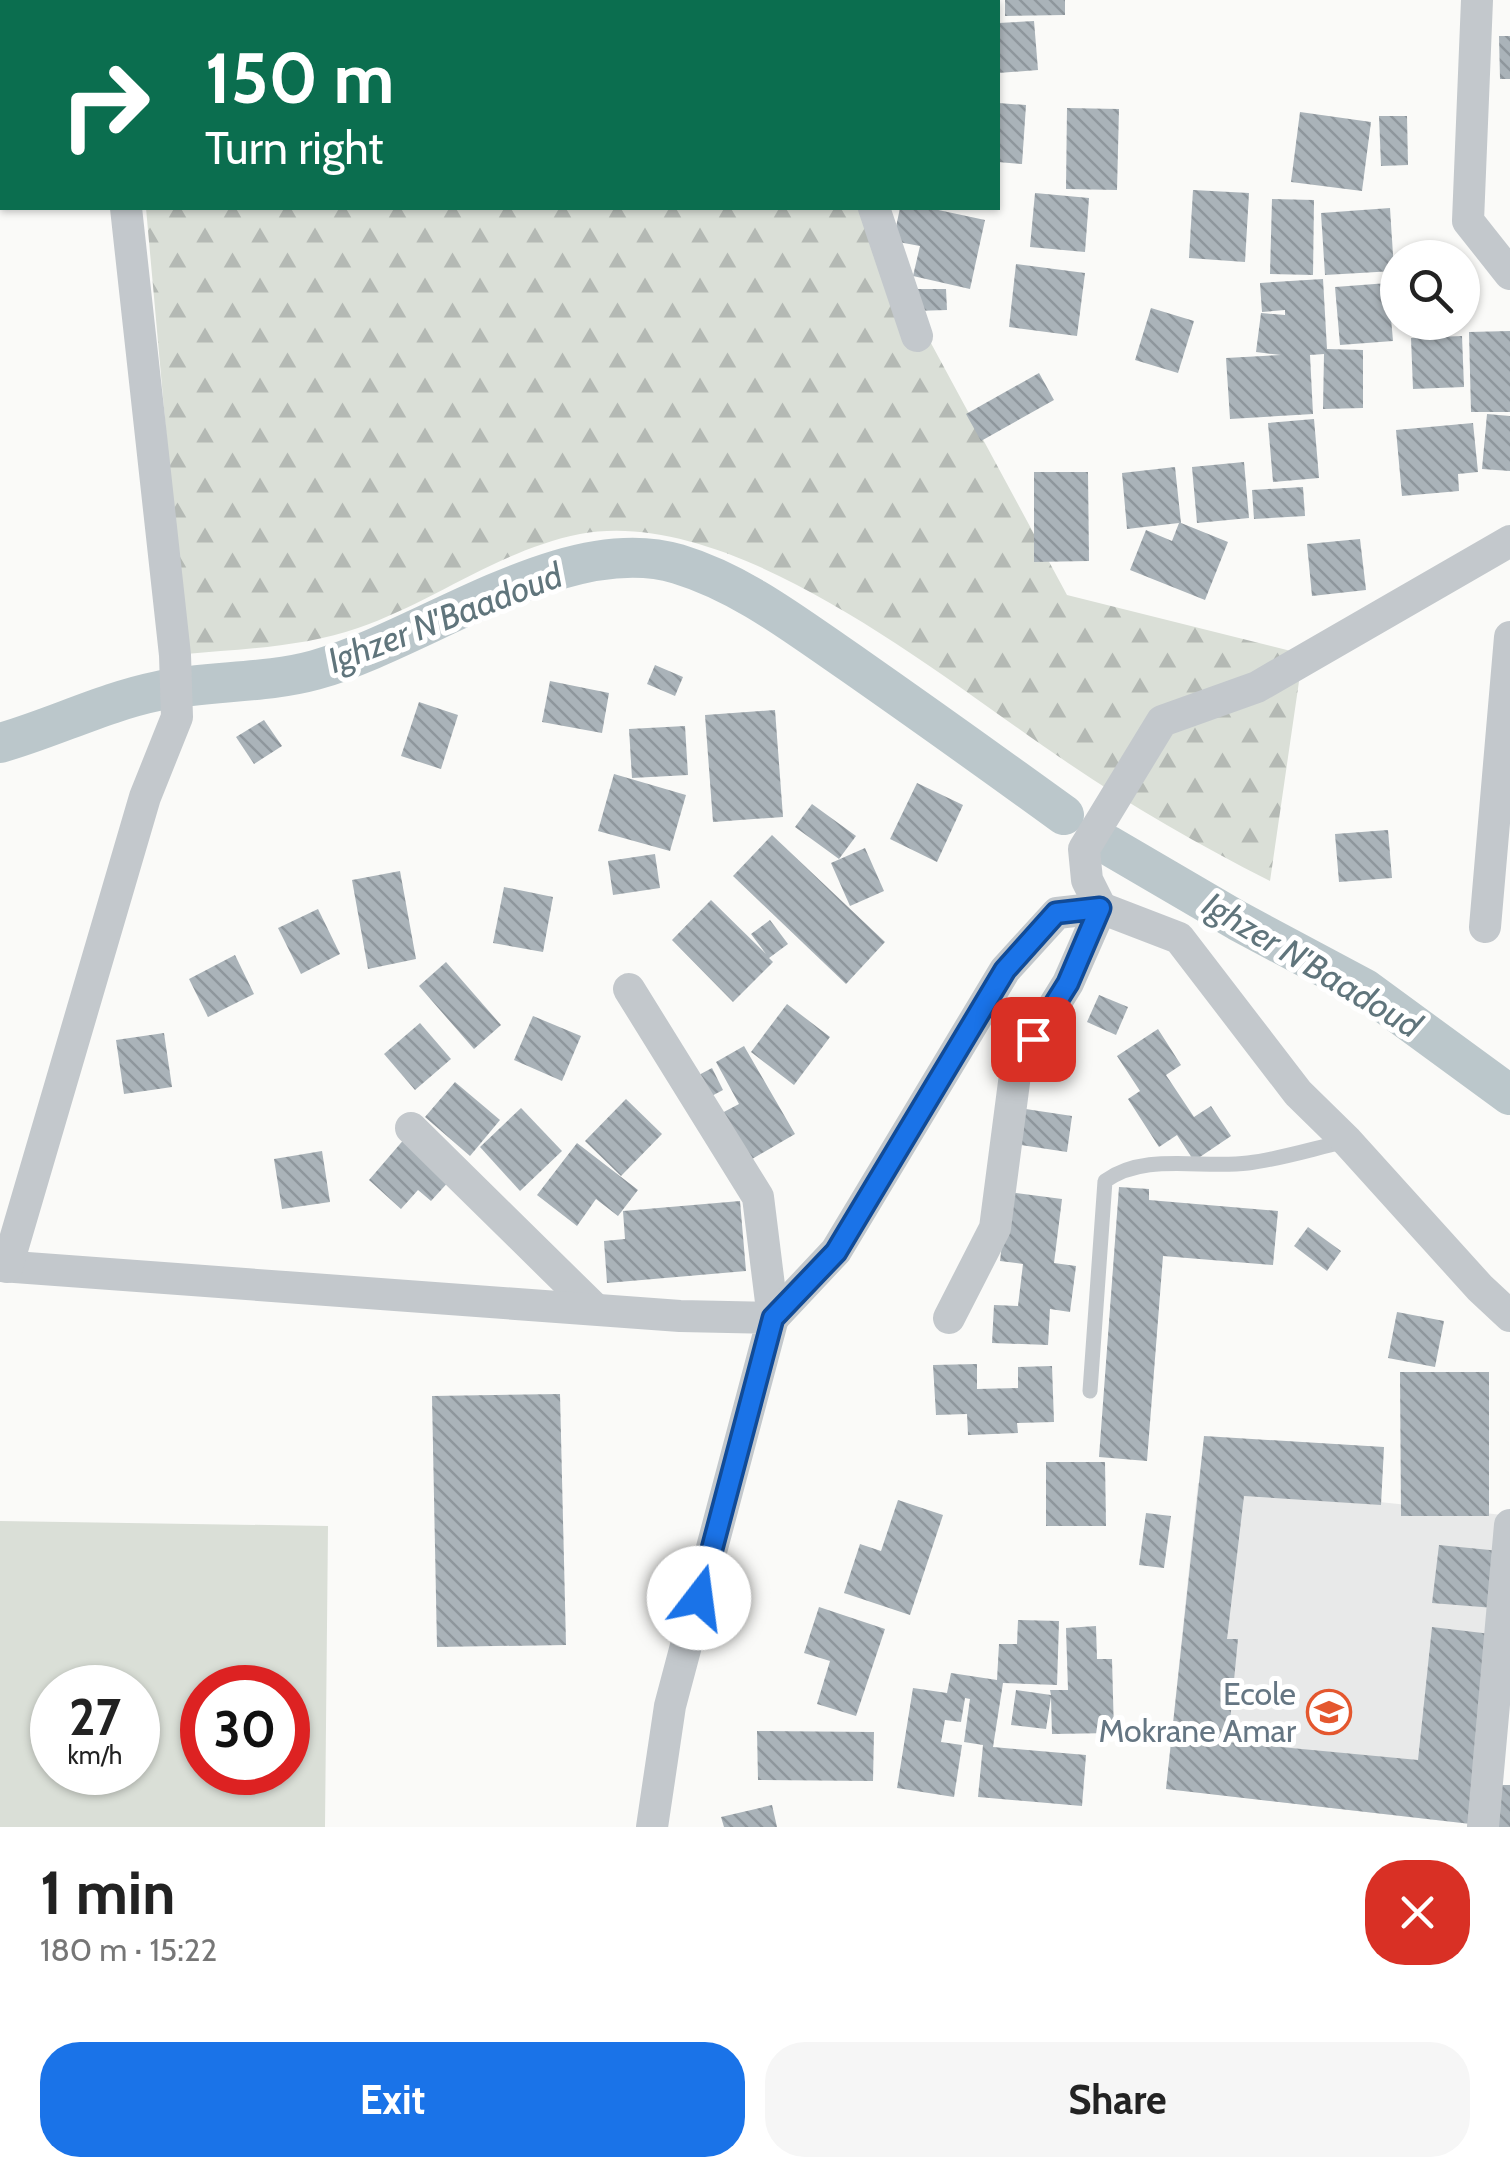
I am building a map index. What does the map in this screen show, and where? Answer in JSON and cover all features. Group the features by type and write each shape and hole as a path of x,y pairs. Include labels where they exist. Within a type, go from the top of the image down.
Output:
{"street":[{"path":"1477,0 1468,221 1510,274"},
{"path":"126,210 175,655 177,717 146,797 4,1266 680,1316 773,1318 836,1252 1005,970 1056,913 1100,908 1179,938 1298,1093 1348,1141 1510,1316"},
{"path":"875,210 917,336"},
{"path":"949,1318 995,1228 1016,1066 1068,983 1100,908 1087,880 1084,849 1162,720 1256,687 1510,541"},
{"path":"1484,927 1510,637"},
{"path":"629,989 758,1197 773,1318 670,1706 652,1827"},
{"path":"412,1128 594,1308"},
{"path":"1483,1827 1510,1525"}],"lane":[{"path":"1090,1391 1105,1181 1120,1170 1140,1164 1249,1163 1348,1141"}],"shaded area":[{"name":"Ecole Mokrane Amar","path":"1198,1483 1503,1515 1471,1824 1166,1789"}],"green space":[{"path":"146,210 859,210 1067,595 1303,654 1270,881 1117,795 836,606 770,572 704,546 641,532 580,534 550,542 494,564 386,617 337,634 273,646 186,654"},
{"path":"0,1521 328,1526 325,1827 0,1827"}],"building":[{"path":"1005,0 1065,0 1065,15 1005,16"},
{"path":"1034,21 1038,70 1000,73 1000,23"},
{"path":"1499,36 1510,36 1510,79 1500,79"},
{"path":"1000,103 1026,105 1022,164 1000,162"},
{"path":"1067,108 1119,109 1117,190 1066,189"},
{"path":"1300,112 1371,122 1362,191 1291,182"},
{"path":"1379,116 1407,116 1408,165 1381,166"},
{"path":"1193,190 1249,193 1245,262 1189,258"},
{"path":"1035,193 1089,198 1085,252 1030,247"},
{"path":"1272,199 1314,200 1313,275 1270,274"},
{"path":"1390,208 1392,240 1380,240 1380,272 1325,275 1321,213"},
{"path":"900,210 938,210 985,220 970,289 913,276 920,246 893,241"},
{"path":"1016,264 1085,273 1077,336 1009,327"},
{"path":"1323,279 1327,349 1363,350 1363,408 1323,409 1324,354 1310,355 1313,414 1230,419 1226,358 1281,355 1256,352 1261,313 1285,315 1285,310 1262,312 1260,283"},
{"path":"1380,284 1380,340 1393,341 1340,345 1335,287"},
{"path":"914,289 946,289 947,310 915,311"},
{"path":"1151,308 1194,321 1178,373 1135,360"},
{"path":"1510,331 1510,412 1471,412 1469,340 1480,340 1480,332"},
{"path":"1411,340 1462,340 1464,387 1413,389"},
{"path":"1039,373 1054,400 981,441 966,414"},
{"path":"1487,414 1510,416 1510,471 1482,469"},
{"path":"1314,419 1319,478 1273,482 1268,423"},
{"path":"1473,423 1478,472 1458,474 1459,491 1402,496 1396,430"},
{"path":"1244,462 1249,518 1197,523 1192,467"},
{"path":"1175,467 1181,523 1228,542 1205,600 1130,570 1146,530 1172,541 1179,523 1127,529 1122,473"},
{"path":"1034,472 1088,472 1089,561 1034,562"},
{"path":"1303,487 1305,516 1254,519 1252,490"},
{"path":"1360,539 1366,590 1312,596 1307,544"},
{"path":"655,665 683,677 675,696 647,684"},
{"path":"550,681 609,693 602,733 542,722"},
{"path":"419,702 458,715 441,769 401,756"},
{"path":"775,710 783,817 713,822 705,715"},
{"path":"264,720 282,746 254,764 236,737"},
{"path":"685,726 688,775 632,778 629,729"},
{"path":"614,774 686,795 670,851 598,831"},
{"path":"917,783 963,805 937,862 890,839"},
{"path":"812,804 856,836 839,859 795,827"},
{"path":"1388,830 1392,878 1339,882 1335,834"},
{"path":"772,835 885,942 846,984 733,876"},
{"path":"865,848 884,891 850,906 831,863"},
{"path":"655,854 660,888 613,895 608,861"},
{"path":"400,871 416,959 368,969 352,880"},
{"path":"504,887 553,897 543,952 493,943"},
{"path":"711,900 766,954 751,934 770,920 788,944 769,958 773,962 733,1002 672,940"},
{"path":"318,909 340,954 301,974 278,928"},
{"path":"235,955 254,994 208,1017 189,979"},
{"path":"446,962 501,1025 474,1049 419,986"},
{"path":"1099,995 1128,1007 1116,1035 1087,1022"},
{"path":"787,1004 830,1037 794,1085 751,1052"},
{"path":"533,1016 581,1036 562,1081 514,1060"},
{"path":"420,1023 451,1059 415,1090 384,1054"},
{"path":"1158,1029 1181,1065 1166,1075 1194,1117 1211,1106 1231,1136 1194,1161 1177,1135 1159,1147 1128,1099 1140,1091 1117,1056"},
{"path":"164,1033 172,1087 124,1094 116,1040"},
{"path":"744,1046 795,1134 747,1162 720,1114 739,1104 716,1062"},
{"path":"712,1068 723,1090 706,1099 695,1077"},
{"path":"455,1082 500,1120 470,1156 425,1117"},
{"path":"626,1099 662,1134 621,1176 585,1141"},
{"path":"521,1108 562,1151 520,1191 480,1147"},
{"path":"1019,1108 1072,1116 1067,1152 1014,1144"},
{"path":"406,1137 452,1178 431,1201 418,1190 401,1209 369,1180"},
{"path":"577,1143 638,1190 618,1216 596,1199 577,1226 537,1195"},
{"path":"322,1151 330,1202 282,1209 274,1159"},
{"path":"1119,1187 1149,1189 1149,1200 1278,1211 1273,1265 1163,1256 1147,1461 1099,1457"},
{"path":"1008,1192 1062,1199 1054,1263 1076,1266 1070,1312 1050,1309 1048,1345 992,1343 994,1305 1018,1306 1023,1264 1000,1261"},
{"path":"740,1201 746,1271 607,1283 604,1241 625,1239 623,1211"},
{"path":"1308,1227 1341,1251 1327,1271 1294,1246"},
{"path":"1397,1312 1444,1321 1435,1367 1388,1358"},
{"path":"977,1364 977,1389 1018,1388 1018,1367 1052,1366 1054,1422 1017,1423 1018,1433 968,1435 967,1414 936,1415 933,1365"},
{"path":"1400,1372 1489,1372 1489,1516 1401,1516"},
{"path":"560,1394 566,1645 437,1647 432,1396"},
{"path":"1204,1436 1384,1447 1381,1505 1244,1496 1227,1639 1238,1639 1228,1742 1418,1760 1432,1627 1491,1634 1471,1824 1166,1789"},
{"path":"1046,1462 1105,1462 1106,1526 1046,1526"},
{"path":"898,1500 943,1515 910,1615 844,1593 860,1544 881,1551"},
{"path":"1146,1513 1171,1516 1164,1568 1139,1565"},
{"path":"1439,1545 1500,1551 1494,1608 1432,1603"},
{"path":"819,1607 885,1629 856,1716 817,1704 830,1661 804,1653"},
{"path":"1018,1620 1059,1621 1057,1685 1003,1683 993,1747 1086,1755 1082,1806 978,1797 983,1745 964,1742 970,1699 965,1698 961,1722 945,1720 941,1742 962,1745 954,1797 897,1788 913,1688 947,1693 951,1673 997,1680 999,1644 1017,1644"},
{"path":"1096,1626 1097,1659 1112,1659 1114,1733 1052,1734 1051,1697 1046,1729 1011,1725 1016,1690 1051,1695 1050,1690 1068,1690 1066,1628"},
{"path":"757,1731 874,1732 873,1781 758,1780"},
{"path":"1493,1785 1510,1785 1510,1827 1494,1827"},
{"path":"772,1805 777,1827 724,1827 721,1817"}],"waterway":[{"name":"Ighzer N'Baadoud","path":"0,743 158,691 315,670 543,575 589,562 635,558 678,564 748,595 1064,815"},
{"name":"Ighzer N'Baadoud","path":"1108,845 1365,989 1510,1095"}],"place":[{"name":"Ecole Mokrane Amar","path":"1329,1712"}],"route":[{"path":"699,1598 773,1318 836,1252 1005,970 1056,913 1100,908 1068,983 1033,1039"}]}
